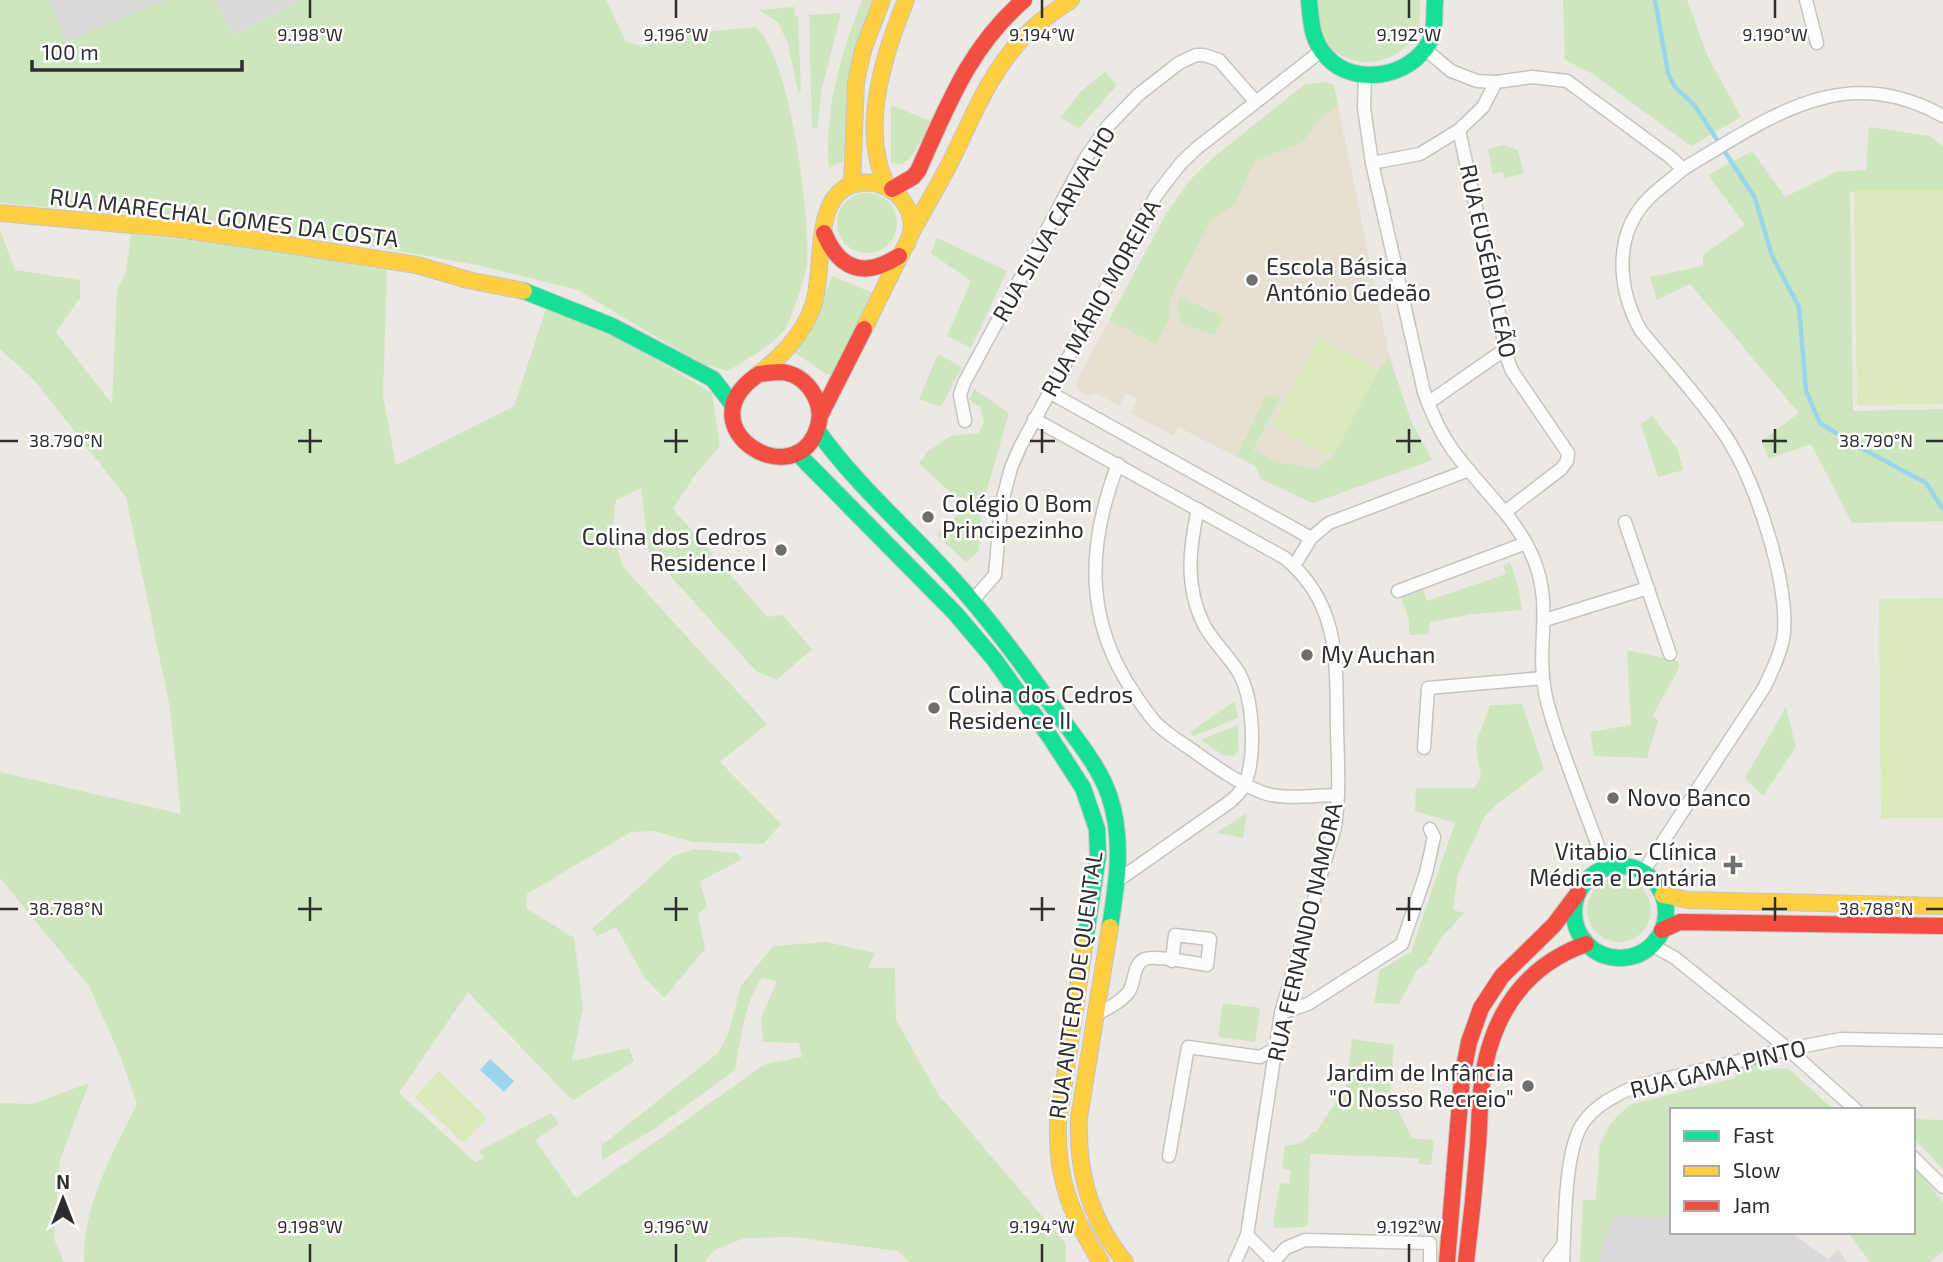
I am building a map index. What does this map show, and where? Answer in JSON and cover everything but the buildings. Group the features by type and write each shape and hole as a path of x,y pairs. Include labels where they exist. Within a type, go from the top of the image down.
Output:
{"main road":[{"path":"852,185 861,55 882,0"},
{"path":"906,0 887,45 877,86 876,157 878,170 889,188 902,199 908,209 911,233"},
{"path":"1024,0 989,34 970,61 918,171 889,188 866,182 852,185 838,193 829,204 824,218 820,281 815,304 805,326 785,350 743,386 733,405 737,433 756,453 769,457 797,453 817,430 821,414 911,233 941,181 979,97 1000,64 1031,29 1071,0"},
{"path":"1306,3 1310,30 1321,51 1340,69 1365,76 1389,75 1405,68 1425,49 1434,29 1437,14 1435,0"},
{"name":"RUA MARECHAL GOMES DA COSTA","path":"0,213 177,229 416,265 468,280 524,290 612,326 713,379 733,405"},
{"path":"824,233 829,247 838,258 850,266 877,268 900,256"},
{"path":"755,376 780,370 801,377 815,393 821,414"},
{"name":"RUA MARECHAL GOMES DA COSTA","path":"713,379 755,376"},
{"name":"RUA ANTERO DE QUENTAL","path":"817,430 839,461 1004,638 1103,781 1117,825 1117,881 1079,1118 1077,1151 1079,1173 1094,1214 1110,1244 1125,1262"},
{"name":"RUA ANTERO DE QUENTAL","path":"797,453 968,627 1069,764 1091,808 1097,829 1098,856 1058,1124 1057,1149 1065,1196 1079,1227 1101,1262"},
{"path":"1447,1262 1462,1077 1469,1042 1481,1008 1502,976 1554,925 1577,892 1589,877 1606,868 1621,866 1643,872 1652,879 1663,895 1666,913 1662,930 1652,945 1637,955 1619,958 1601,954 1586,944 1576,929 1573,911 1577,892"},
{"path":"1663,895 1688,900 1943,906"},
{"path":"1662,930 1679,922 1943,926"},
{"path":"1466,1262 1485,1064 1495,1030 1510,1001 1538,968 1557,954 1586,944"}],"street":[{"path":"1806,0 1817,43"},
{"path":"1425,49 1451,71 1477,81 1496,82 1532,77 1567,81 1683,169"},
{"name":"RUA MÁRIO MOREIRA","path":"972,601 995,575 998,529 1011,468 1034,419 1168,178 1197,148 1321,51"},
{"name":"RUA SILVA CARVALHO","path":"965,421 960,395 964,383 1086,159 1120,112 1161,75 1189,58 1204,55 1219,60 1255,102"},
{"path":"1365,76 1364,108 1372,163 1427,403 1448,443 1505,512 1526,544 1540,578 1545,620 1543,678 1549,707 1606,868"},
{"path":"1372,163 1419,154 1459,130 1483,107 1496,82"},
{"path":"1643,872 1764,688 1784,635 1783,598 1773,553 1741,462 1725,435 1641,331 1631,313 1621,270 1624,249 1637,215 1648,199 1683,169 1790,108 1829,95 1853,92 1898,97 1943,116"},
{"name":"RUA EUSÉBIO LEÃO","path":"1459,130 1502,328 1504,350 1517,381 1566,448 1568,456 1561,469 1505,512"},
{"path":"1427,403 1504,350"},
{"path":"1049,392 1311,538"},
{"name":"RUA FERNANDO NAMORA","path":"1034,419 1273,550 1294,566 1310,584 1321,601 1334,640 1338,795 1335,827 1281,1013 1247,1235 1235,1262"},
{"path":"1118,464 1107,491 1098,531 1094,569 1097,609 1108,645 1122,676 1157,724 1206,761 1244,784 1265,794 1338,795"},
{"path":"1294,566 1311,538 1329,523 1469,470"},
{"path":"1117,881 1231,801 1244,784 1251,760 1251,720 1240,674 1205,626 1189,576 1192,537 1198,509"},
{"path":"1625,522 1670,654"},
{"path":"1398,591 1526,544"},
{"path":"1545,620 1648,588"},
{"path":"1423,748 1427,688 1543,678"},
{"path":"1281,1013 1308,1004 1402,944 1426,873 1434,837 1430,829"},
{"path":"1652,945 1675,958 1788,1049 1854,1108"},
{"path":"1095,1015 1113,1006 1128,992 1142,960 1150,958 1172,961"},
{"name":"RUA GAMA PINTO","path":"1563,1262 1567,1195 1574,1146 1583,1123 1615,1096 1636,1086 1841,1039 1943,1041"},
{"path":"1169,1156 1188,1047 1260,1057 1275,1049"},
{"path":"1915,1159 1943,1187"},
{"path":"1247,1235 1273,1261 1286,1248 1304,1240 1430,1243 1430,1262"},
{"path":"1550,1262 1564,1242"}],"shaded area":[{"path":"49,0 167,0 65,42"},
{"path":"214,0 302,0 234,35"},
{"name":"Escola Básica António Gedeão","path":"1325,82 1334,85 1388,351 1411,421 1432,460 1313,503 1261,479 1255,466 1178,427 1173,436 1131,413 1138,399 1126,393 1119,406 1096,393 1087,396 1077,389 1076,382 1166,214 1182,190 1204,166 1304,85"},
{"path":"1670,1202 1670,1234 1793,1234 1828,1259 1838,1249 1847,1262 1584,1262 1600,1214"}],"green space":[{"path":"0,0 49,0 65,41 167,0 214,0 234,35 302,0 606,0 626,42 642,46 695,33 755,27 767,42 778,68 788,101 802,176 807,264 793,312 776,338 728,371 706,365 683,353 578,290 477,265 253,225 0,203"},
{"path":"862,0 872,0 852,67 843,161 829,168 829,124 836,82"},
{"path":"1317,0 1420,0 1418,25 1409,43 1394,55 1376,61 1357,61 1339,54 1326,41 1318,22"},
{"path":"1563,0 1687,0 1708,57 1741,117 1691,146 1593,74 1565,60"},
{"path":"795,7 794,15 798,16 801,90 798,92 788,44 778,22 759,10"},
{"path":"841,13 822,88 817,129 812,128 809,15"},
{"path":"1105,72 1117,85 1079,128 1061,118 1080,92"},
{"path":"1325,82 1334,85 1338,107 1319,118 1303,142 1255,161 1234,205 1211,221 1175,288 1170,300 1169,320 1156,344 1109,320 1166,214 1193,177 1304,85"},
{"path":"891,105 933,122 910,158 902,164 891,163"},
{"path":"1869,127 1930,136 1943,146 1943,190 1850,192 1853,411 1943,409 1943,521 1852,523 1811,444 1769,459 1761,441 1799,413 1690,284 1657,300 1650,277 1703,266 1703,255 1745,225 1708,175 1752,151 1785,197 1836,172 1866,170"},
{"path":"1504,145 1518,150 1524,174 1504,178 1503,172 1493,174 1488,149"},
{"path":"1854,190 1943,190 1943,404 1857,405"},
{"path":"867,193 884,198 892,206 897,223 892,240 884,248 867,253 850,248 842,240 837,223 842,206 850,198"},
{"path":"0,230 15,270 80,280 80,298 56,332 112,404 117,290 126,271 131,234 269,249 387,270 383,396 396,465 514,406 547,306 628,343 712,393 720,446 695,475 673,509 767,617 782,615 812,649 777,680 756,671 649,552 641,488 616,500 612,532 623,567 767,724 720,762 781,824 763,844 693,842 653,831 631,832 527,894 526,908 574,938 583,1007 572,1061 629,1048 634,1061 574,1100 468,992 399,1093 475,1162 484,1158 479,1151 551,1113 559,1124 535,1140 576,1198 765,1064 802,1057 799,1043 763,1042 761,1018 777,981 762,978 747,1009 735,1070 654,1129 602,1160 602,1145 718,1053 728,1034 741,986 773,946 826,942 875,953 868,968 895,968 896,1020 938,1094 1066,1244 1066,1262 910,1262 897,1251 793,1237 744,1238 715,1250 704,1262 84,1262 88,1220 94,1200 109,1161 137,1104 121,1058 89,986 0,878 0,772 181,814 170,708 126,497 35,381 0,349"},
{"path":"937,238 1007,271 971,348 947,336 971,281 931,253"},
{"path":"832,276 875,294 835,374 826,374 794,352 821,306"},
{"path":"1180,297 1224,317 1214,336 1181,322 1177,307"},
{"path":"1318,338 1379,369 1333,456 1272,425"},
{"path":"938,354 962,367 941,407 919,399"},
{"path":"1389,357 1411,421 1432,460 1313,503 1261,479 1255,466 1237,456 1266,395 1280,398 1253,450 1277,462 1318,469 1333,456 1379,369"},
{"path":"974,389 1009,413 981,510 979,551 966,562 937,535 965,507 919,463 927,452 951,436 979,433 984,422 980,407 969,400"},
{"path":"1652,416 1678,450 1683,470 1658,477 1641,424"},
{"path":"1510,562 1522,610 1473,614 1430,622 1429,634 1409,635 1409,620 1401,597 1423,590 1427,601 1506,574 1503,565"},
{"path":"1943,598 1943,818 1881,818 1879,599"},
{"path":"1627,650 1678,661 1679,668 1653,715 1658,721 1647,758 1594,756 1590,732 1631,725"},
{"path":"1235,701 1238,718 1194,736 1190,732"},
{"path":"1522,704 1544,769 1485,816 1458,874 1453,910 1464,913 1442,937 1426,963 1417,970 1399,1004 1374,1003 1380,970 1411,952 1455,823 1415,811 1416,788 1474,788 1481,777 1477,742 1490,705"},
{"path":"1786,707 1796,747 1763,796 1745,778"},
{"path":"1238,725 1238,750 1233,756 1223,755 1201,740"},
{"path":"1247,813 1243,838 1218,833 1219,831"},
{"path":"695,849 738,853 741,860 700,881 707,907 698,914 705,949 664,998 645,978 616,927 597,936 592,929 674,856"},
{"path":"1613,878 1625,878 1642,887 1649,898 1649,922 1642,933 1625,942 1613,942 1601,937 1592,928 1587,916 1587,904 1592,892 1601,883"},
{"path":"1223,1003 1260,1008 1255,1042 1218,1037"},
{"path":"1352,1039 1394,1045 1390,1094 1412,1138 1434,1140 1431,1165 1419,1164 1419,1158 1310,1154 1308,1224 1304,1227 1275,1228 1273,1224 1280,1183 1289,1184 1291,1170 1282,1168 1285,1145 1300,1143 1312,1132 1316,1132 1346,1087"},
{"path":"1757,1062 1762,1071 1789,1069 1832,1108 1670,1108 1670,1214 1659,1217 1614,1216 1598,1262 1580,1262 1583,1200 1596,1200 1600,1144 1611,1123 1629,1105 1735,1078 1735,1069"},
{"path":"439,1071 487,1118 463,1143 415,1097"},
{"path":"89,1083 60,1160 54,1239 64,1262 0,1262 0,1103 32,1104"},
{"path":"1915,1119 1943,1120 1943,1169 1915,1140"},
{"path":"1915,1167 1943,1202 1943,1251 1930,1262 1870,1262 1849,1234 1915,1234"}],"water":[{"path":"490,1059 514,1081 504,1092 480,1070"}],"waterway":[{"path":"1655,0 1668,73 1675,87 1695,106 1755,198 1772,256 1799,307 1806,391 1820,423 1926,483 1943,509"}],"traffic: fast":[{"path":"1309,0 1311,22 1321,50 1338,67 1369,75 1401,68 1415,60 1426,48 1433,33 1435,0"},
{"path":"524,291 612,326 713,379 733,405"},
{"path":"817,430 848,469 936,560 981,612 1021,662 1093,763 1109,795 1118,845 1117,877 1110,927"},
{"path":"797,453 955,613 994,659 1083,788 1097,829 1098,856 1085,941"},
{"path":"1620,866 1638,869 1653,879 1663,894 1666,912 1663,930 1653,945 1638,955 1620,958 1602,955 1587,945 1577,930 1574,912 1577,894 1587,879 1602,869 1620,866"}],"traffic: slow":[{"path":"852,185 856,82 863,50 882,0"},
{"path":"887,186 879,164 875,117 883,68 906,0"},
{"path":"911,233 999,68 1032,29 1071,0"},
{"path":"756,376 790,345 813,306 824,224 836,196 847,187 868,183 893,191 907,207 912,226 909,240 864,329"},
{"path":"0,213 177,229 276,243 417,265 468,280 524,291"},
{"path":"1663,895 1688,900 1943,906"},
{"path":"1110,927 1079,1118 1079,1138 1080,1158 1088,1195 1103,1229 1125,1262"},
{"path":"1085,941 1058,1123 1058,1143 1068,1196 1081,1228 1101,1262"}],"traffic: jam":[{"path":"892,189 918,171 950,101 974,58 1005,18 1024,0"},
{"path":"824,233 838,256 855,267 875,267 899,256"},
{"path":"821,414 864,329"},
{"path":"756,376 737,396 732,416 738,434 752,447 770,456 789,456 806,447 818,426 819,417 819,408 811,390 798,377 789,374 759,374"},
{"path":"1447,1262 1462,1077 1469,1042 1481,1008 1502,976 1554,925 1578,893"},
{"path":"1662,930 1680,922 1943,926"},
{"path":"1466,1262 1482,1085 1490,1044 1507,1007 1519,990 1548,963 1586,944"}],"place":[{"name":"Escola Básica António Gedeão","path":"1252,280"},
{"name":"Colégio O Bom Principezinho","path":"928,517"},
{"name":"Colina dos Cedros Residence I","path":"781,550"},
{"name":"My Auchan","path":"1307,655"},
{"name":"Colina dos Cedros Residence II","path":"934,708"},
{"name":"Novo Banco","path":"1613,798"},
{"name":"Vitabio - Clínica Médica e Dentária","path":"1733,865"},
{"name":"Jardim de Infância \"O Nosso Recreio\"","path":"1528,1086"}]}
